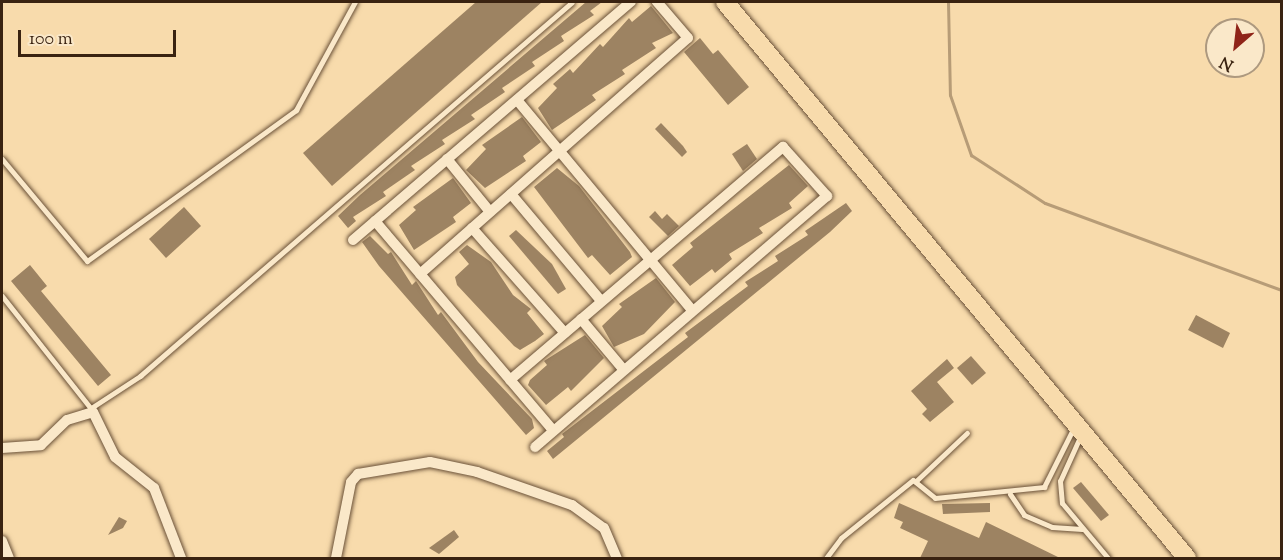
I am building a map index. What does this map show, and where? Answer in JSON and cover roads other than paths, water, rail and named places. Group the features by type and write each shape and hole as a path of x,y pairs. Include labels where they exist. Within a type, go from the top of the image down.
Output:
{"highway":[{"path":"725,2 1187,558"}],"street":[{"path":"353,240 631,2"},
{"path":"420,274 688,38 657,2"},
{"path":"517,100 692,310"},
{"path":"510,380 783,147 827,196 552,429 535,447"},
{"path":"447,159 490,212"},
{"path":"511,194 602,301"},
{"path":"375,221 552,429"},
{"path":"472,228 565,333"},
{"path":"581,319 623,369"},
{"path":"2,448 41,445 67,420 92,410 116,458 154,488 181,558"},
{"path":"336,558 351,482 358,474 430,462 477,472 572,505 604,528 617,558"},
{"path":"2,541 9,558"}],"lane":[{"path":"2,159 87,261 296,110 355,2"},
{"path":"2,296 92,410 140,376 572,2"},
{"path":"826,558 841,538 907,482 916,482 935,498 1010,494 1049,484 1080,427"},
{"path":"1080,427 1060,488 1062,503 1108,558"},
{"path":"916,482 967,433"},
{"path":"1010,494 1013,505 1030,518 1052,527 1082,529"}],"waterway":[{"path":"948,2 950,95 971,155 1045,203 1282,290"}]}
